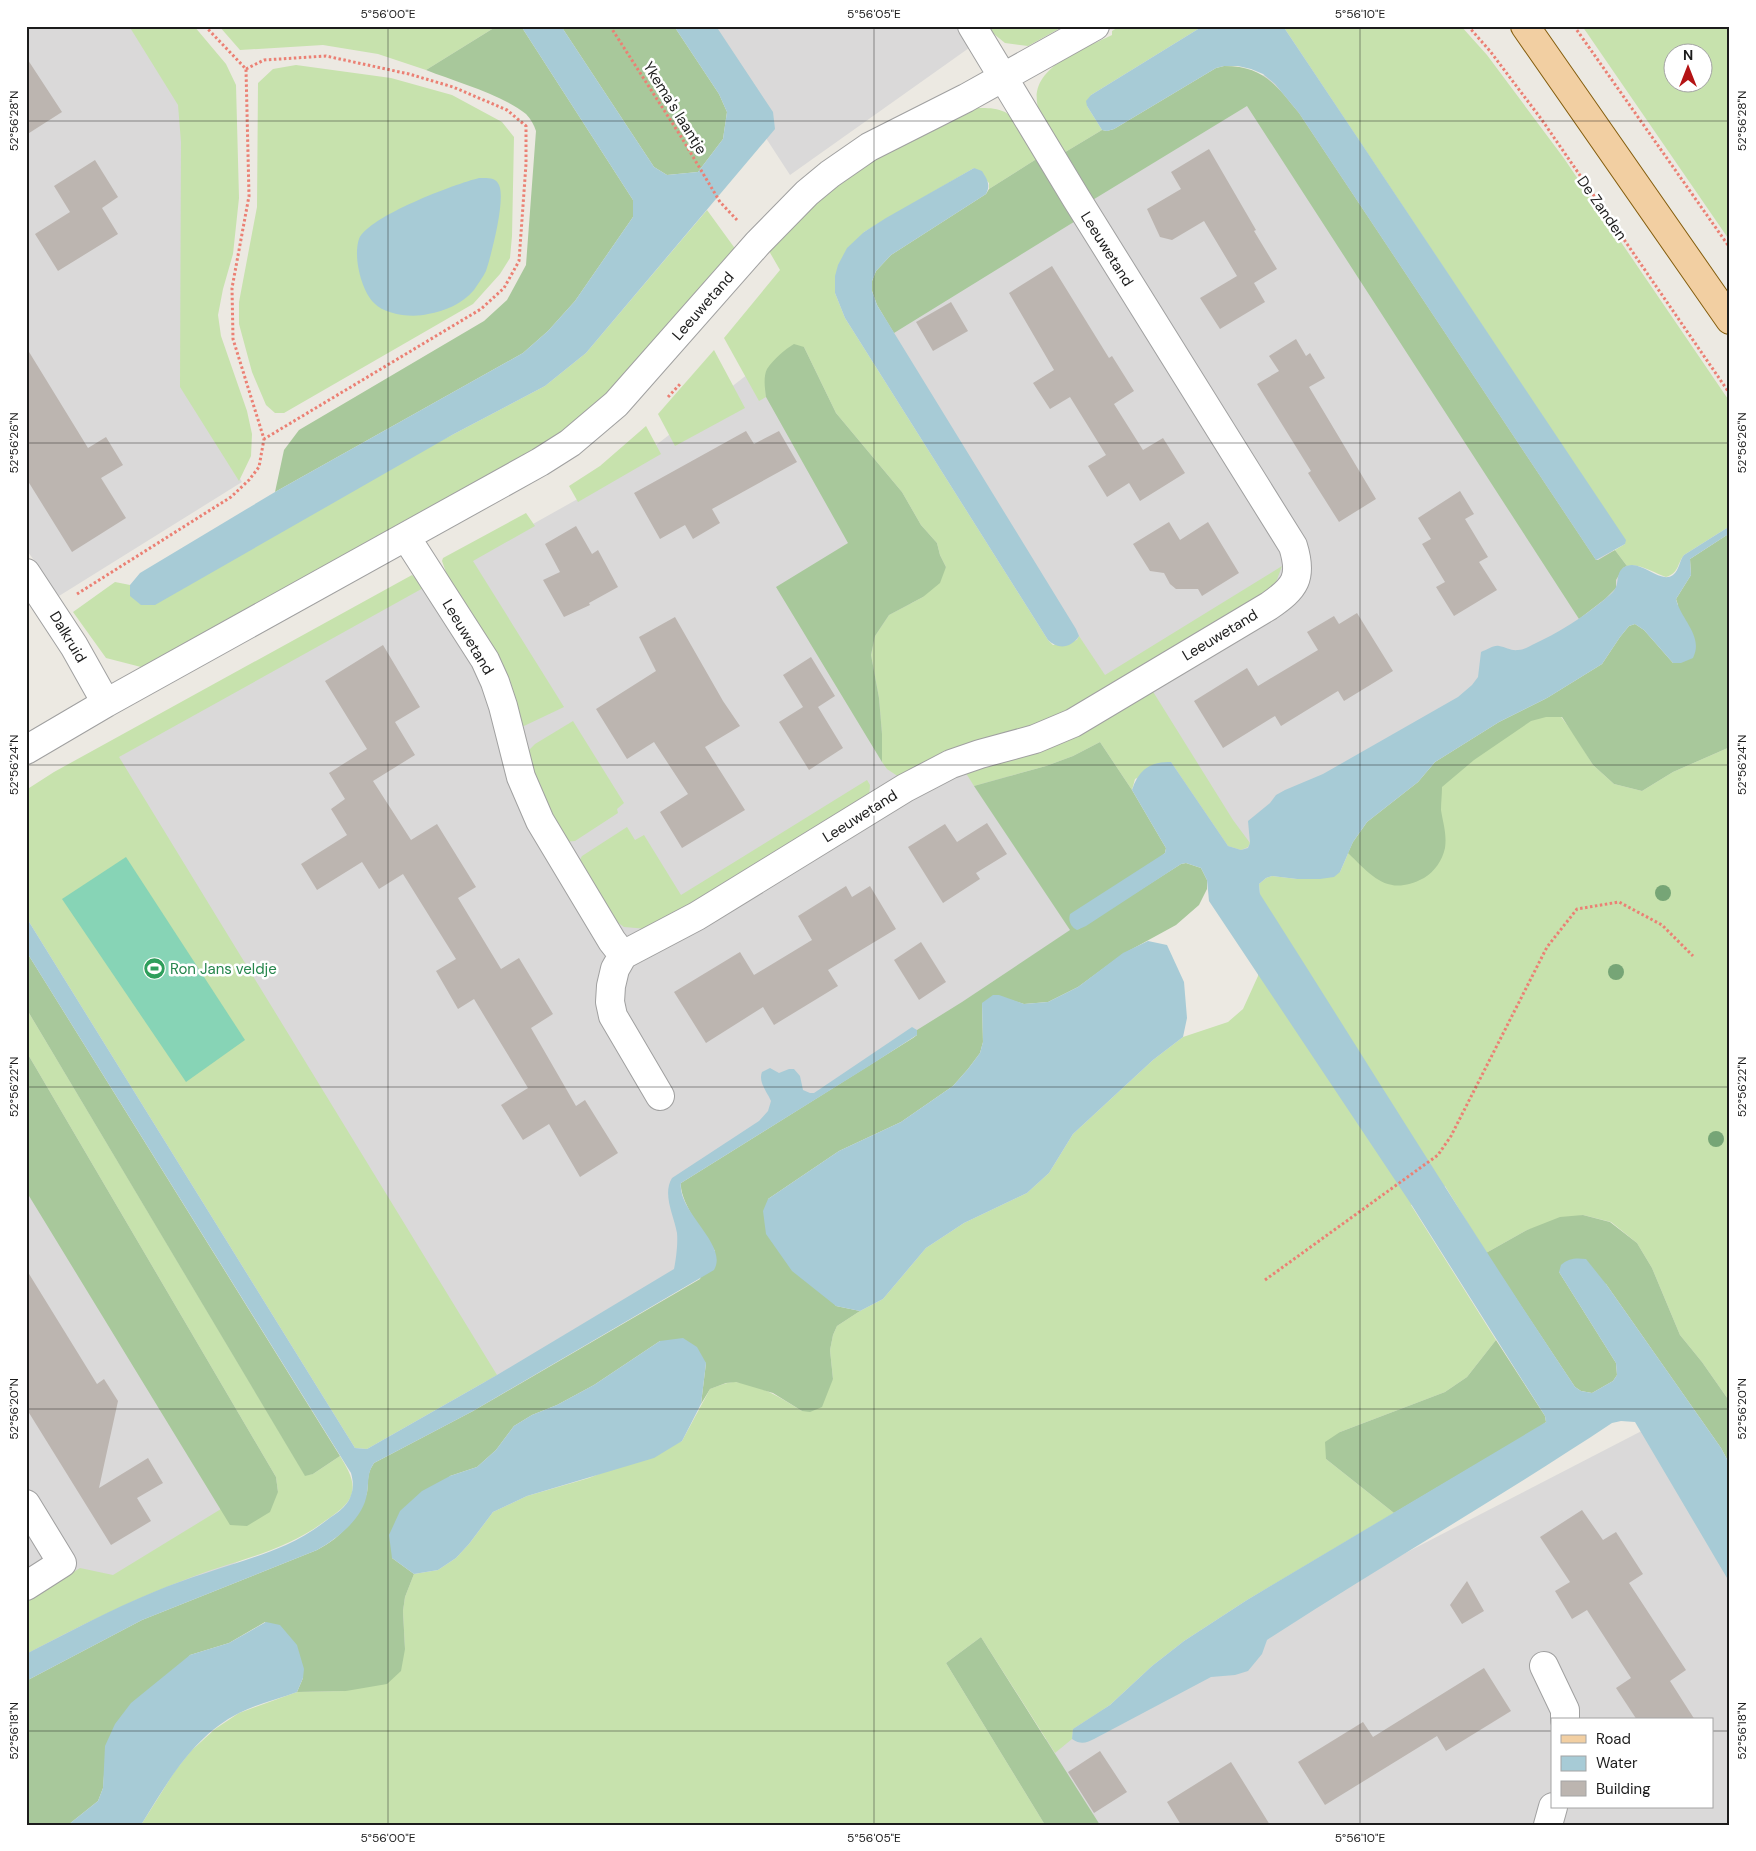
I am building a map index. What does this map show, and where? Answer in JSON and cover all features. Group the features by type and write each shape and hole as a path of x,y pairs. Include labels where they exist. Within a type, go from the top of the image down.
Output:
{"main road":[{"path":"1525,26 1730,320"}],"street":[{"name":"Leeuwetand","path":"406,537 485,660 496,682 521,777 530,803 607,932 623,955 697,916 905,788 951,764 1073,724 1270,606 1286,594 1295,582 1298,571 1293,546 1002,78 972,26"},
{"name":"Leeuwetand","path":"26,750 106,703 540,462 570,443 616,404 758,242 807,193 830,174 869,147 1002,78 1095,26"},
{"name":"Dalkruid","path":"26,573 52,610 106,703"},
{"path":"623,955 615,969 611,986 610,1002 613,1016 660,1096"},
{"path":"26,1504 62,1563 26,1586"},
{"path":"1544,1666 1565,1710 1565,1718"},
{"path":"1548,1825 1553,1808"}],"path":[{"path":"52,610 231,497 249,480 259,467 264,439 233,339 232,288 249,196 246,69 204,26"},
{"name":"Ykema's laantje","path":"610,26 680,135 720,202"},
{"name":"De Zanden","path":"1468,26 1490,51 1542,120 1730,394"},
{"path":"1574,26 1730,248"},
{"path":"246,69 264,60 326,56 409,74 453,87 507,110 526,126 526,164 519,261 504,288 481,309 264,439"},
{"path":"1265,1280 1438,1155 1451,1136 1547,947 1577,910 1618,902 1662,924 1693,956"}],"shaded area":[{"path":"26,26 137,26 200,112 193,400 242,482 59,596 26,549"},
{"path":"693,26 1000,26 790,175"},
{"path":"1275,68 1645,596 1228,882 874,321"},
{"path":"770,357 1091,919 963,1003 676,1180 693,1264 490,1389 115,758 608,482"},
{"path":"26,1177 254,1553 26,1676"},
{"path":"1659,1422 1730,1532 1730,1825 1070,1825 1026,1749"}],"green space":[{"path":"129,26 194,26 226,64 236,85 239,198 233,254 218,315 221,336 247,411 252,434 251,456 239,481 180,387 181,142 178,105"},
{"path":"219,26 497,26 426,70 378,54 323,45 240,50"},
{"path":"497,26 521,26 633,200 633,217 575,301 548,331 523,353 275,492 284,450 299,430 484,321 507,300 526,265 536,131 533,124 526,114 504,100 426,70"},
{"path":"561,26 674,26 719,94 727,112 723,139 698,172 667,175 654,167"},
{"path":"984,26 1064,26 1028,46 1005,43"},
{"path":"1120,26 1203,26 1091,95 1087,106 1102,130 1062,154 1040,113 1037,98 1039,84 1058,63 1112,35 1112,31"},
{"path":"1283,26 1461,26 1487,55 1563,157 1730,402 1730,526 1684,555 1673,573 1666,577 1642,567 1627,566 1615,550 1625,544 1625,540"},
{"path":"1582,26 1730,26 1730,241"},
{"path":"296,65 391,78 452,95 502,122 514,137 512,236 510,258 500,274 473,304 284,413 275,413 266,405 252,372 239,324 239,302 257,207 258,83 273,69"},
{"path":"1224,66 1249,69 1259,73 1276,86 1299,113 1596,560 1615,550 1627,566 1623,568 1616,580 1616,588 1579,619 1247,106 1091,201 1062,154 1102,130 1114,129 1216,68"},
{"path":"973,108 997,109 1005,112 1020,127 1038,158 989,189 989,183 974,168 864,232 835,293 845,318 1048,640 1053,645 1077,640 1079,636 1105,675 1282,566 1275,585 1267,593 1066,712 899,777 887,769 882,762 879,698 871,655 875,636 889,615 923,597 946,567 937,543 921,525 902,492 836,413 804,347 765,380 766,397 759,401 724,338 780,270 769,251 817,203 837,185 862,167"},
{"path":"1038,158 1077,220 894,333 877,305 872,291 872,281 876,271 891,255"},
{"path":"707,210 739,254 671,336 549,445 141,667 106,658 73,612 115,582 130,585 130,596 452,435 545,386 586,353"},
{"path":"794,344 804,347 836,413 902,492 921,525 937,543 946,567 940,583 923,597 889,615 875,636 871,655 879,698 882,762 776,587 848,543 766,397 765,379 767,369 779,355"},
{"path":"714,350 745,408 675,446 658,414"},
{"path":"646,426 661,454 578,502 569,486 600,466"},
{"path":"526,513 535,526 473,561 564,707 524,726 519,725 452,589 442,561 443,558"},
{"path":"1730,533 1730,747 1673,772 1642,791 1614,784 1593,765 1562,717 1546,717 1531,721 1474,760 1442,787 1441,810 1445,833 1445,848 1435,869 1424,878 1411,883 1391,885 1382,882 1365,870 1348,853 1367,822 1418,782 1435,762 1499,722 1547,698 1602,664 1629,626 1635,624 1644,630 1673,663 1678,605 1676,599 1691,575 1690,559"},
{"path":"412,575 425,587 119,757 497,1375 367,1449 355,1448 26,917 26,790 54,772"},
{"path":"1152,690 1233,820 1250,843 1248,847 1241,850 1228,846 1171,762 1135,779 1132,790 1100,742 1073,756 1046,766 974,786 964,770"},
{"path":"1547,698 1574,734 1593,765 1614,784 1642,791 1673,772 1730,747 1730,1402 1680,1335 1652,1268 1637,1243 1611,1222 1583,1215 1527,1230 1486,1253 1445,1186 1411,1205 1496,1340 1467,1377 1445,1392 1340,1432 1326,1459 1394,1513 1247,1600 1184,1641 1152,1666 1110,1705 1073,1729 1072,1739 1055,1753 981,1637 946,1663 1045,1825 141,1825 175,1771 191,1751 215,1729 239,1713 297,1692 346,1691 405,1649 403,1611 405,1597 414,1574 438,1570 456,1558 493,1512 527,1496 589,1478 682,1441 710,1389 721,1385 733,1382 751,1385 769,1392 802,1411 833,1379 830,1350 837,1326 883,1299 926,1248 964,1223 1027,1193 1049,1173 1073,1134 1153,1060 1183,1037 1228,1022 1243,1009 1258,976 1259,884 1272,876 1297,879 1340,872 1353,842"},
{"path":"573,721 624,803 617,809 618,813 575,841 564,842 534,783 528,751 535,744"},
{"path":"1100,742 1132,790 1166,848 1165,853 1077,930 1181,864 1186,863 1201,868 1207,880 1207,889 1199,905 1176,925 1123,954 1078,987 1048,1002 1024,1004 1011,1000 982,1003 983,1042 980,1053 953,1086 901,1122 839,1151 768,1199 836,1306 860,1311 837,1326 833,1335 830,1350 833,1379 822,1407 810,1412 802,1411 773,1393 736,1382 726,1383 710,1389 701,1404 706,1363 660,1341 594,1385 557,1405 532,1415 514,1426 496,1450 477,1467 450,1476 392,1558 414,1574 405,1597 403,1611 405,1649 401,1671 387,1684 346,1691 297,1692 303,1678 265,1622 229,1643 190,1655 104,1775 103,1788 98,1801 68,1825 26,1825 26,1681 142,1620 325,1546 344,1531 354,1518 367,1493 369,1474 374,1463 473,1411 700,1279 715,1251 688,1208 681,1190 681,1183 913,1038 917,1035 917,1030 1070,930 974,786 1046,766 1073,756"},
{"path":"867,780 870,785 869,797 648,929 624,927 610,917 577,865 582,856 627,827 635,840 644,835 681,895"},
{"name":"Ron Jans veldje","path":"126,857 245,1040 186,1082 62,899"},
{"path":"26,951 340,1456 313,1474 305,1476 26,1008"},
{"path":"26,1008 305,1475 313,1474 340,1456 350,1474 353,1486 350,1498 341,1509 309,1532 294,1540 261,1554 192,1577 150,1594 26,1654 26,1601 80,1568 113,1575 221,1509 224,1514 278,1492 276,1477 26,1051"},
{"path":"26,1051 276,1477 278,1492 270,1512 247,1526 230,1525 26,1191"},
{"path":"1583,1215 1610,1222 1637,1243 1652,1268 1680,1335 1730,1402 1730,1465 1721,1448 1606,1284 1559,1272 1616,1363 1617,1375 1613,1381 1592,1393 1581,1391 1575,1387 1486,1253 1527,1230 1560,1217"},
{"path":"1496,1340 1545,1416 1546,1422 1541,1426 1394,1513 1326,1459 1325,1442 1340,1432 1445,1392 1467,1377"},
{"path":"981,1637 1100,1825 1045,1825 946,1663"}],"water":[{"path":"521,26 561,26 654,167 667,175 698,172 723,139 727,112 719,94 674,26 716,26 773,112 775,129 586,353 545,386 452,435 155,605 141,605 130,596 130,585 140,573 275,492 523,353 548,331 575,301 633,217 633,200"},
{"path":"1203,26 1283,26 1626,540 1625,544 1596,560 1299,113 1275,84 1263,74 1238,66 1216,68 1114,129 1102,130 1087,106 1086,101 1091,95"},
{"path":"974,168 982,171 987,179 988,188 986,194 891,255 876,271 872,281 872,291 877,305 1076,629 1079,636 1072,643 1064,646 1056,645 1048,640 845,318 835,293 835,276 838,265 847,248 864,232"},
{"path":"479,178 491,178 498,182 501,202 488,264 485,273 474,290 453,306 422,315 392,313 374,303 365,290 359,273 357,246 359,239 366,230 395,211 414,202"},
{"path":"1730,526 1730,533 1690,559 1691,575 1676,599 1694,635 1696,650 1693,658 1681,663 1673,663 1644,630 1635,624 1629,626 1602,664 1547,698 1499,722 1435,762 1418,782 1367,822 1353,842 1340,872 1334,877 1297,879 1272,876 1259,884 1260,894 1575,1387 1581,1391 1592,1393 1613,1381 1617,1375 1616,1363 1559,1272 1561,1265 1570,1260 1586,1259 1606,1284 1721,1448 1730,1465 1730,1583 1635,1422 1621,1421 1612,1423 1267,1640 1262,1654 1248,1671 1235,1675 1211,1677 1091,1740 1083,1743 1075,1741 1072,1739 1073,1729 1110,1705 1152,1666 1184,1641 1247,1600 1546,1422 1545,1416 1411,1204 1209,901 1207,880 1201,868 1186,863 1181,864 1086,926 1077,930 1072,925 1069,919 1070,914 1165,853 1166,848 1132,790 1138,777 1151,765 1171,762 1228,846 1241,850 1248,848 1250,843 1248,821 1270,803 1276,795 1323,774 1458,697 1478,677 1481,652 1497,646 1522,650 1560,630 1604,600 1616,587 1621,570 1629,565 1636,565 1662,576 1673,575 1684,555"},
{"path":"26,917 355,1448 367,1449 497,1375 674,1269 677,1233 668,1198 669,1184 672,1178 759,1121 768,1111 771,1101 762,1083 762,1072 770,1068 779,1073 794,1069 800,1076 803,1090 814,1093 912,1027 917,1030 917,1035 681,1183 682,1194 687,1205 715,1250 717,1260 714,1270 473,1411 374,1463 369,1474 367,1493 361,1511 341,1534 317,1550 142,1620 26,1681 26,1654 107,1613 156,1591 238,1563 298,1539 343,1508 350,1498 353,1484 351,1473 26,951"},
{"path":"1148,941 1167,945 1184,982 1187,1018 1183,1037 1153,1060 1073,1134 1049,1173 1027,1193 964,1223 926,1248 883,1299 860,1311 836,1306 792,1271 766,1234 763,1211 768,1199 839,1151 901,1122 953,1086 980,1053 983,1042 982,1003 993,995 999,995 1024,1004 1048,1002 1078,987 1123,953"},
{"path":"683,1338 697,1347 706,1363 701,1404 682,1441 654,1458 527,1496 493,1512 456,1558 438,1570 414,1574 392,1558 389,1535 400,1511 422,1491 450,1476 477,1467 496,1450 514,1426 532,1415 557,1405 594,1385 660,1341"},
{"path":"266,1622 280,1625 297,1645 304,1669 303,1678 297,1692 239,1713 208,1734 182,1762 141,1825 68,1825 98,1801 103,1788 105,1746 115,1724 131,1703 190,1655 229,1643"}],"building":[{"path":"26,57 62,112 26,135"},
{"path":"1209,149 1277,269 1254,283 1265,302 1220,329 1200,298 1237,276 1204,221 1172,240 1160,237 1147,209 1181,189 1171,172"},
{"path":"95,160 118,197 102,208 118,234 58,271 35,234 70,212 54,186"},
{"path":"1052,266 1109,358 1112,356 1134,391 1114,404 1143,450 1163,438 1185,473 1140,501 1129,483 1107,497 1088,466 1106,455 1070,397 1050,409 1033,383 1054,370 1009,293"},
{"path":"951,302 968,331 933,351 916,322"},
{"path":"1296,339 1306,356 1310,353 1325,378 1309,387 1376,499 1339,522 1308,473 1311,471 1257,384 1279,371 1269,356"},
{"path":"26,347 88,448 106,437 123,465 101,478 126,518 72,552 26,478"},
{"path":"746,431 754,444 779,431 797,462 712,509 720,523 693,539 685,525 660,539 634,493"},
{"path":"1460,491 1474,514 1465,519 1488,557 1479,562 1497,590 1454,616 1436,587 1445,582 1422,544 1431,539 1418,518"},
{"path":"1169,522 1180,540 1208,522 1239,573 1202,596 1198,589 1176,589 1170,584 1164,573 1150,571 1133,544"},
{"path":"576,526 592,554 598,550 618,587 589,603 590,605 564,617 543,580 560,572 545,544"},
{"path":"1357,613 1393,671 1344,701 1338,691 1281,726 1275,716 1223,748 1194,701 1247,668 1258,686 1318,650 1307,632 1334,616 1339,624"},
{"path":"675,617 723,701 740,726 705,747 745,810 682,848 660,812 688,794 654,742 627,759 596,709 656,671 639,637"},
{"path":"383,645 420,707 395,722 415,755 373,781 411,840 437,824 476,887 458,898 501,969 519,958 553,1014 531,1028 576,1106 585,1100 618,1153 580,1177 549,1124 523,1140 501,1105 528,1088 474,999 458,1009 436,971 456,959 403,874 379,889 362,862 317,890 301,864 347,835 331,809 345,799 329,773 367,749 325,681"},
{"path":"811,657 835,696 818,707 843,748 809,770 779,722 803,707 783,675"},
{"path":"987,823 1007,854 976,873 980,879 943,903 908,847 945,824 957,842"},
{"path":"846,886 852,897 870,886 896,929 828,970 838,986 774,1025 763,1007 706,1043 674,992 740,952 754,975 812,940 798,916"},
{"path":"921,942 946,982 919,1000 894,960"},
{"path":"26,1269 97,1384 104,1379 118,1401 99,1488 148,1458 163,1483 137,1498 151,1521 111,1545 26,1408"},
{"path":"1582,1510 1603,1540 1616,1532 1643,1574 1629,1583 1686,1670 1670,1681 1694,1718 1636,1718 1616,1688 1631,1678 1587,1610 1572,1619 1555,1591 1570,1582 1540,1537"},
{"path":"1467,1581 1484,1611 1462,1624 1450,1605"},
{"path":"1484,1668 1511,1711 1446,1751 1437,1736 1325,1805 1298,1762 1363,1722 1373,1737"},
{"path":"1100,1751 1127,1792 1094,1813 1068,1772"},
{"path":"1231,1762 1270,1825 1181,1825 1167,1802"}],"place":[{"name":"Ron Jans veldje","path":"154,969"}]}
